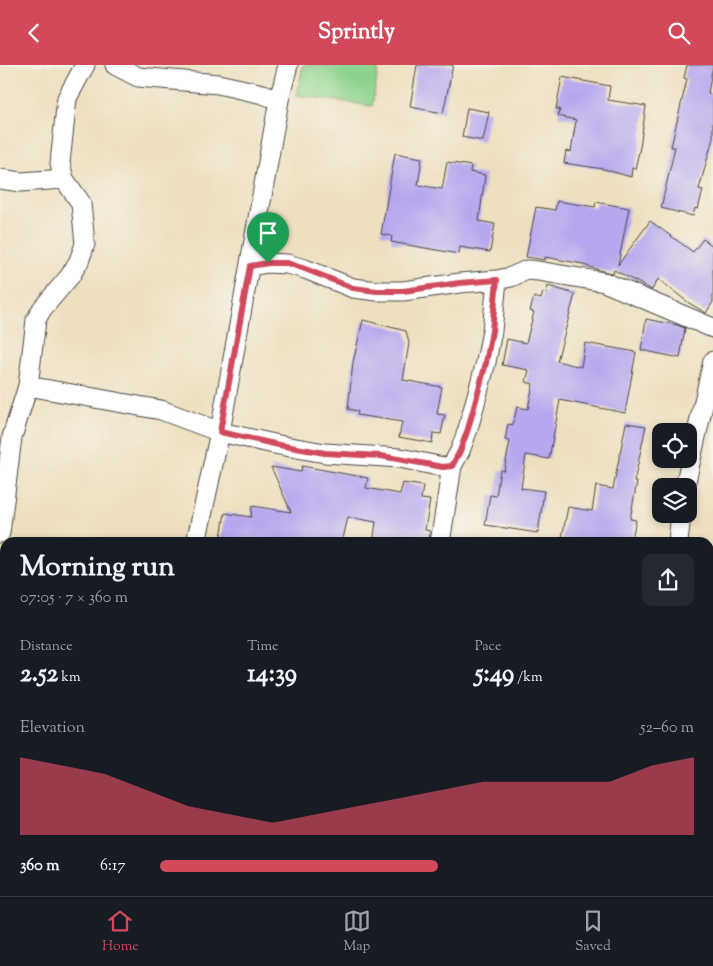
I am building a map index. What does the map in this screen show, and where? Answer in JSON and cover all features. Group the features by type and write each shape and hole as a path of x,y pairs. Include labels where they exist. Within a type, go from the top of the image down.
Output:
{"street":[{"path":"0,533 6,436 28,386 36,319 70,276 79,261 85,244 80,203 64,179 60,163 67,98 85,65"},
{"path":"115,65 138,77 218,83 279,100"},
{"path":"197,537 220,432 279,100 288,65"},
{"path":"0,179 21,182 64,179"},
{"path":"250,266 268,263 287,263 353,288 377,291 403,291 497,280 511,277 527,270 604,282 713,327"},
{"path":"441,537 452,466 468,429 486,363 492,331 497,280"},
{"path":"687,478 713,361"},
{"path":"28,386 161,410 220,432 279,445 325,453 381,456 443,467 452,466"},
{"path":"679,537 680,523"}],"green space":[{"path":"303,65 379,65 372,106 297,95"}],"building":[{"path":"417,65 453,65 443,113 410,107"},
{"path":"687,65 713,65 708,93 713,94 713,138 699,189 703,190 698,209 695,208 693,216 661,208 675,147 671,147 687,79 684,78"},
{"path":"562,77 610,86 608,100 646,106 640,147 635,169 632,168 631,177 603,169 564,163 566,151 571,152 576,120 558,116 560,109 556,109"},
{"path":"467,108 489,112 483,141 462,137"},
{"path":"395,153 422,158 418,185 442,189 447,162 471,166 470,172 485,175 479,221 495,224 490,252 460,247 459,254 391,242 392,236 381,234"},
{"path":"557,201 595,207 596,202 629,208 618,265 650,221 693,252 703,239 713,246 713,302 706,313 689,303 658,279 652,290 614,270 613,274 583,264 545,257 545,260 526,257 536,207 555,210"},
{"path":"548,286 575,294 557,361 581,367 585,343 636,352 625,413 560,400 549,459 526,455 521,488 544,491 538,533 485,525 490,495 496,496 500,470 504,471 510,441 505,440 508,424 513,425 517,407 528,409 533,384 526,382 529,370 502,365 507,339 526,343 534,312 530,311 534,297 541,299 543,292 546,293"},
{"path":"646,319 685,328 680,358 641,350"},
{"path":"363,320 406,331 409,343 403,380 442,387 437,414 445,415 441,434 433,433 432,443 399,437 402,422 357,415 358,411 348,409 353,362"},
{"path":"626,423 646,426 634,482 637,482 630,519 636,520 632,537 562,537 568,507 592,511 596,486 613,489"},
{"path":"302,466 368,478 366,488 400,494 403,483 423,486 421,499 430,500 425,530 430,531 430,537 374,537 376,522 348,517 343,537 221,537 225,513 251,517 252,506 291,512 271,467 301,472"}],"route":[{"path":"268,263 287,263 353,288 377,291 403,291 497,280 492,331 486,363 468,429 452,466 443,467 381,456 325,453 220,432 250,266 268,263"}]}
